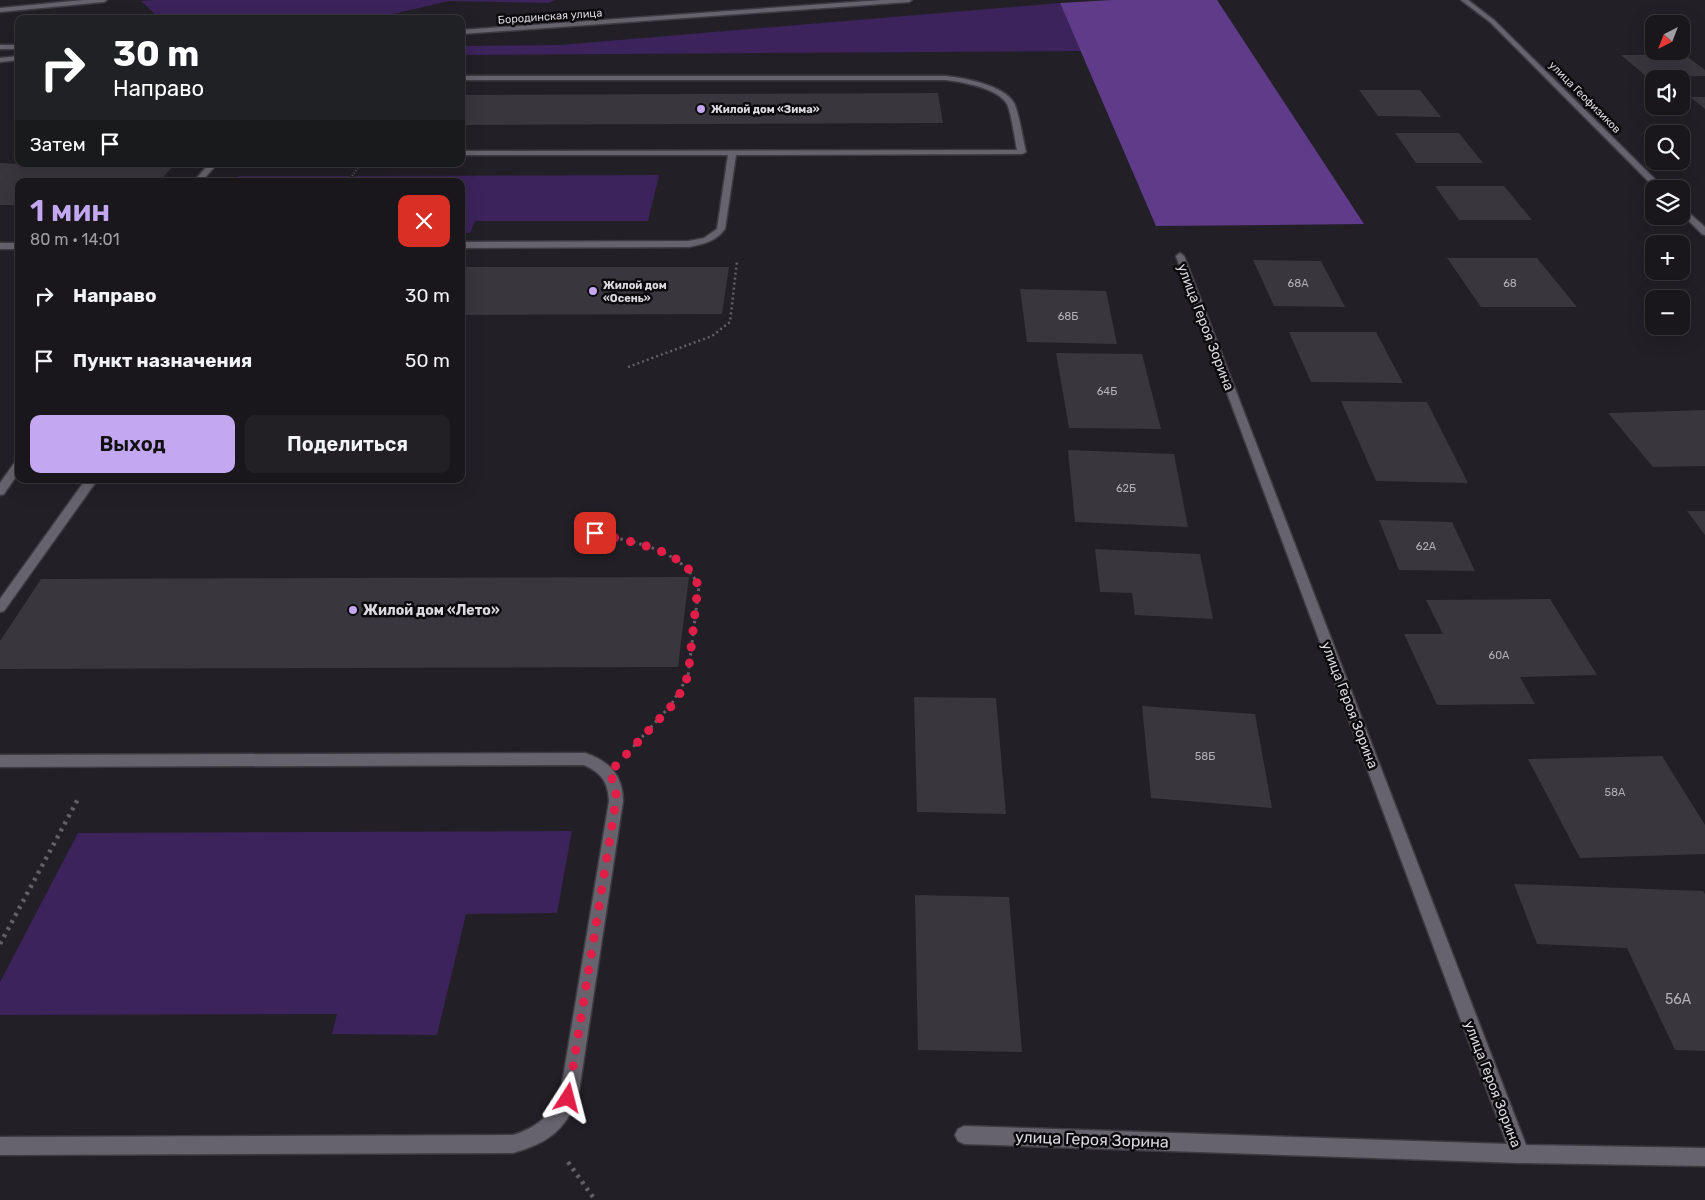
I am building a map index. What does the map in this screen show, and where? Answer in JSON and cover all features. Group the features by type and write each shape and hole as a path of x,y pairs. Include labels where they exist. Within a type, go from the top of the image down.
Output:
{"street":[{"path":"0,10 104,0"},
{"name":"Бородинская улица","path":"465,32 909,0"},
{"name":"улица Геофизиков","path":"1464,0 1492,21 1652,180"},
{"path":"0,47 15,47"},
{"path":"0,60 15,58"},
{"path":"465,78 946,78 982,86 1006,98 1010,103 1022,152 465,153"},
{"path":"465,245 689,244 710,239 721,229 732,153"},
{"path":"200,178 210,167"},
{"path":"1690,217 1705,232"},
{"path":"0,246 15,246"},
{"name":"улица Героя Зорина","path":"1180,256 1520,1154"},
{"path":"0,491 15,470"},
{"path":"0,608 89,483"},
{"path":"0,761 584,759 600,766 609,773 616,786 616,801 568,1098 560,1116 546,1131 531,1139 513,1144 0,1146"},
{"name":"улица Героя Зорина","path":"964,1135 1520,1154 1705,1157"}],"path":[{"path":"351,178 358,167"},
{"path":"628,367 712,336 730,322 738,263 733,255 710,239"},
{"path":"595,533 666,553 678,559 693,573 698,586 688,676 683,689 677,700 609,773"},
{"path":"0,944 99,761"},
{"path":"546,1131 595,1200"}],"shaded area":[{"path":"555,0 549,3 449,1 389,15 156,15 141,1"},
{"path":"1112,0 1217,0 1364,224 1156,226 1060,3"},
{"path":"1060,3 1081,51 465,55 465,46 560,45"},
{"path":"659,175 648,221 475,221 470,233 465,233 465,178 354,178 355,176"},
{"path":"239,176 350,176 348,178 237,178"},
{"path":"572,831 557,913 466,914 437,1035 332,1034 337,1014 0,1015 0,982 78,833"}],"building":[{"path":"1621,55 1645,55 1645,60 1690,59 1705,70 1705,76 1690,76 1690,70 1645,70 1645,75"},
{"path":"1359,90 1420,90 1441,117 1378,116"},
{"name":"Жилой дом «Зима»","path":"938,93 943,123 465,125 465,95"},
{"path":"1690,97 1705,97 1705,109"},
{"path":"1395,133 1459,133 1483,163 1416,163"},
{"path":"0,163 15,164 15,167 172,167 163,178 15,178 15,205 0,205"},
{"path":"1435,186 1504,186 1532,220 1459,220"},
{"path":"1447,258 1537,258 1577,307 1481,307"},
{"path":"1253,260 1321,261 1345,307 1274,306"},
{"name":"Жилой дом «Осень»","path":"465,267 729,267 722,314 465,315"},
{"path":"1020,289 1106,291 1117,344 1027,342"},
{"path":"1289,332 1376,332 1403,383 1311,382"},
{"path":"1056,353 1142,354 1161,429 1069,428"},
{"path":"1341,401 1427,402 1468,483 1376,481"},
{"path":"1705,410 1705,466 1653,467 1608,413"},
{"path":"1068,450 1174,454 1188,527 1075,522"},
{"path":"1687,511 1705,511 1705,535"},
{"path":"1379,520 1452,522 1475,571 1399,570"},
{"path":"1095,549 1200,554 1213,619 1135,615 1132,593 1100,592"},
{"name":"Жилой дом «Лето»","path":"689,577 678,667 0,669 0,641 41,579"},
{"path":"1550,599 1597,675 1520,677 1535,704 1437,705 1404,634 1443,634 1426,600"},
{"path":"914,697 996,698 1006,814 917,812"},
{"path":"1142,706 1255,714 1272,808 1151,798"},
{"path":"1662,756 1705,825 1705,854 1580,858 1528,759"},
{"path":"1514,884 1703,891 1705,894 1705,1051 1675,1050 1627,948 1537,944"},
{"path":"915,895 1009,897 1022,1052 918,1050"}],"place":[{"name":"Жилой дом «Зима»","path":"701,109"},
{"name":"Жилой дом «Осень»","path":"593,291"},
{"name":"Жилой дом «Лето»","path":"353,610"}],"route":[{"path":"568,1098 616,801 616,786 609,773 677,700 683,689 688,676 698,586 693,573 687,565 678,559 666,553 595,533"}]}
